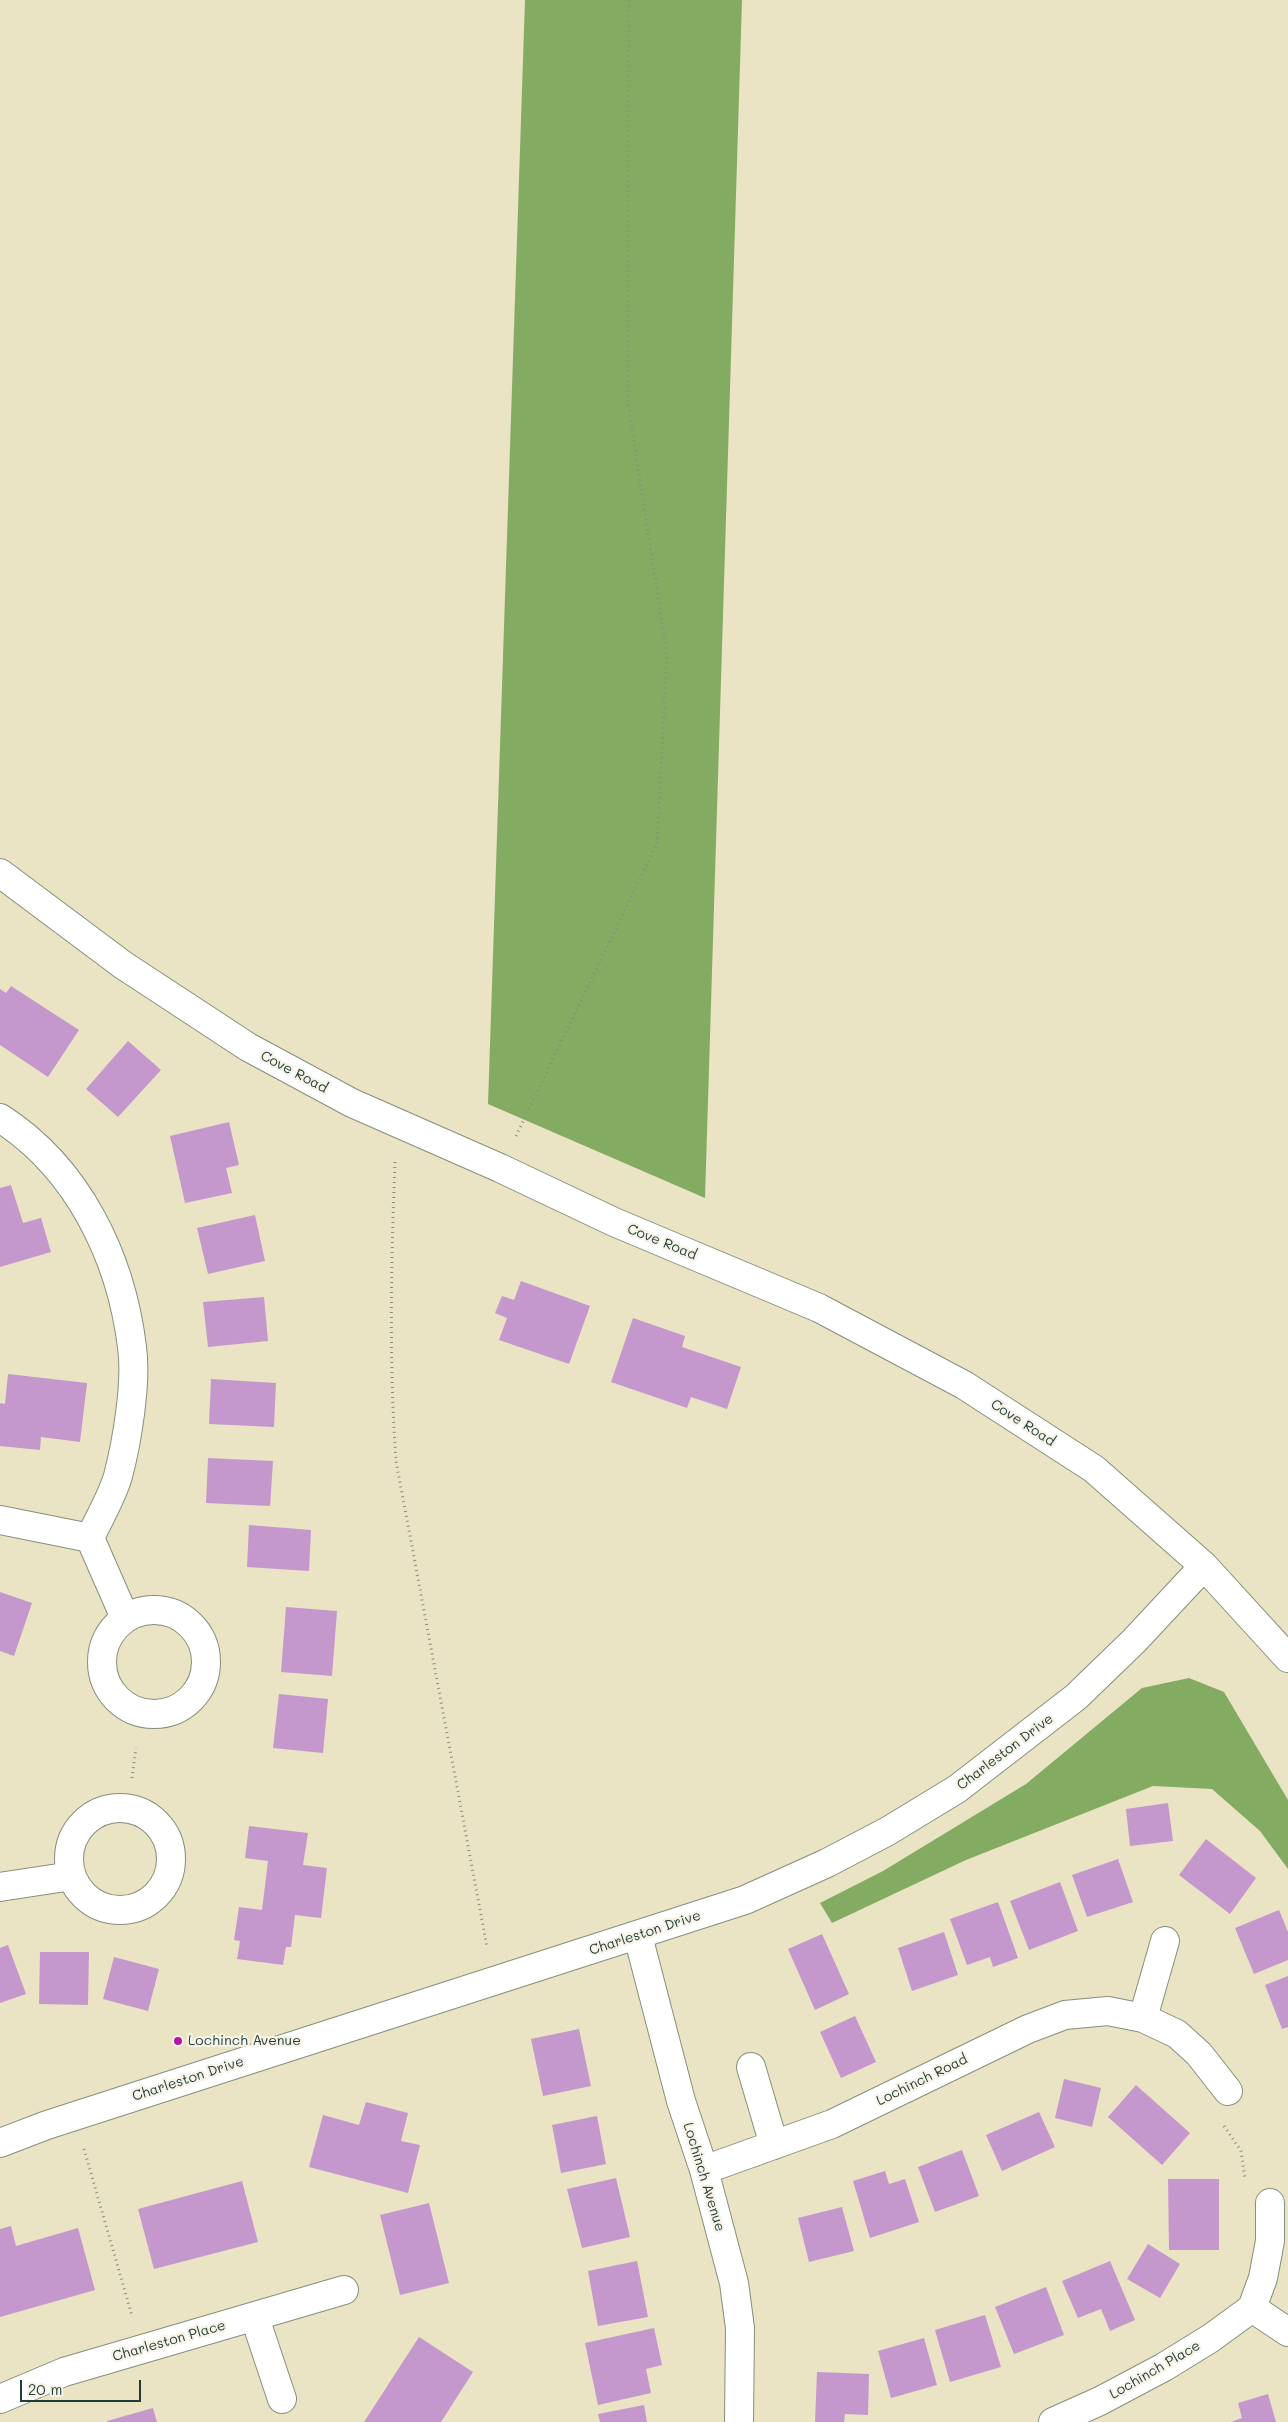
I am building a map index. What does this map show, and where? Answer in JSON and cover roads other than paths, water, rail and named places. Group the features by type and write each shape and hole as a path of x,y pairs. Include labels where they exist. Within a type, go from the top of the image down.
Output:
{"street":[{"name":"Cove Road","path":"0,872 123,965 248,1047 352,1103 500,1168 614,1222 819,1308 964,1385 1094,1469 1204,1566 1288,1658"},
{"path":"0,1118 21,1131 64,1174 91,1215 108,1254 123,1298 133,1349 130,1412 117,1477 90,1538 125,1618"},
{"path":"0,1520 90,1538"},
{"name":"Charleston Drive","path":"0,2143 46,2125 745,1900 827,1864 888,1831 956,1789 1076,1697 1134,1641 1204,1566"},
{"path":"0,1887 72,1876"},
{"name":"Lochinch Avenue","path":"638,1936 681,2101 704,2170 734,2283 740,2328 739,2422"},
{"path":"1143,2018 1165,1941"},
{"name":"Lochinch Road","path":"704,2170 832,2124 1028,2029 1065,2015 1108,2011 1143,2018 1177,2034 1199,2054 1228,2092"},
{"path":"752,2067 774,2145"},
{"path":"1270,2203 1270,2241 1262,2278 1252,2308 1288,2332"},
{"name":"Charleston Place","path":"0,2399 64,2372 185,2335 255,2318 344,2290"},
{"name":"Lochinch Place","path":"1053,2422 1100,2401 1164,2366 1211,2338 1252,2308"},
{"path":"255,2318 282,2399"}],"place":[{"name":"Lochinch Avenue","path":"178,2041"}]}
